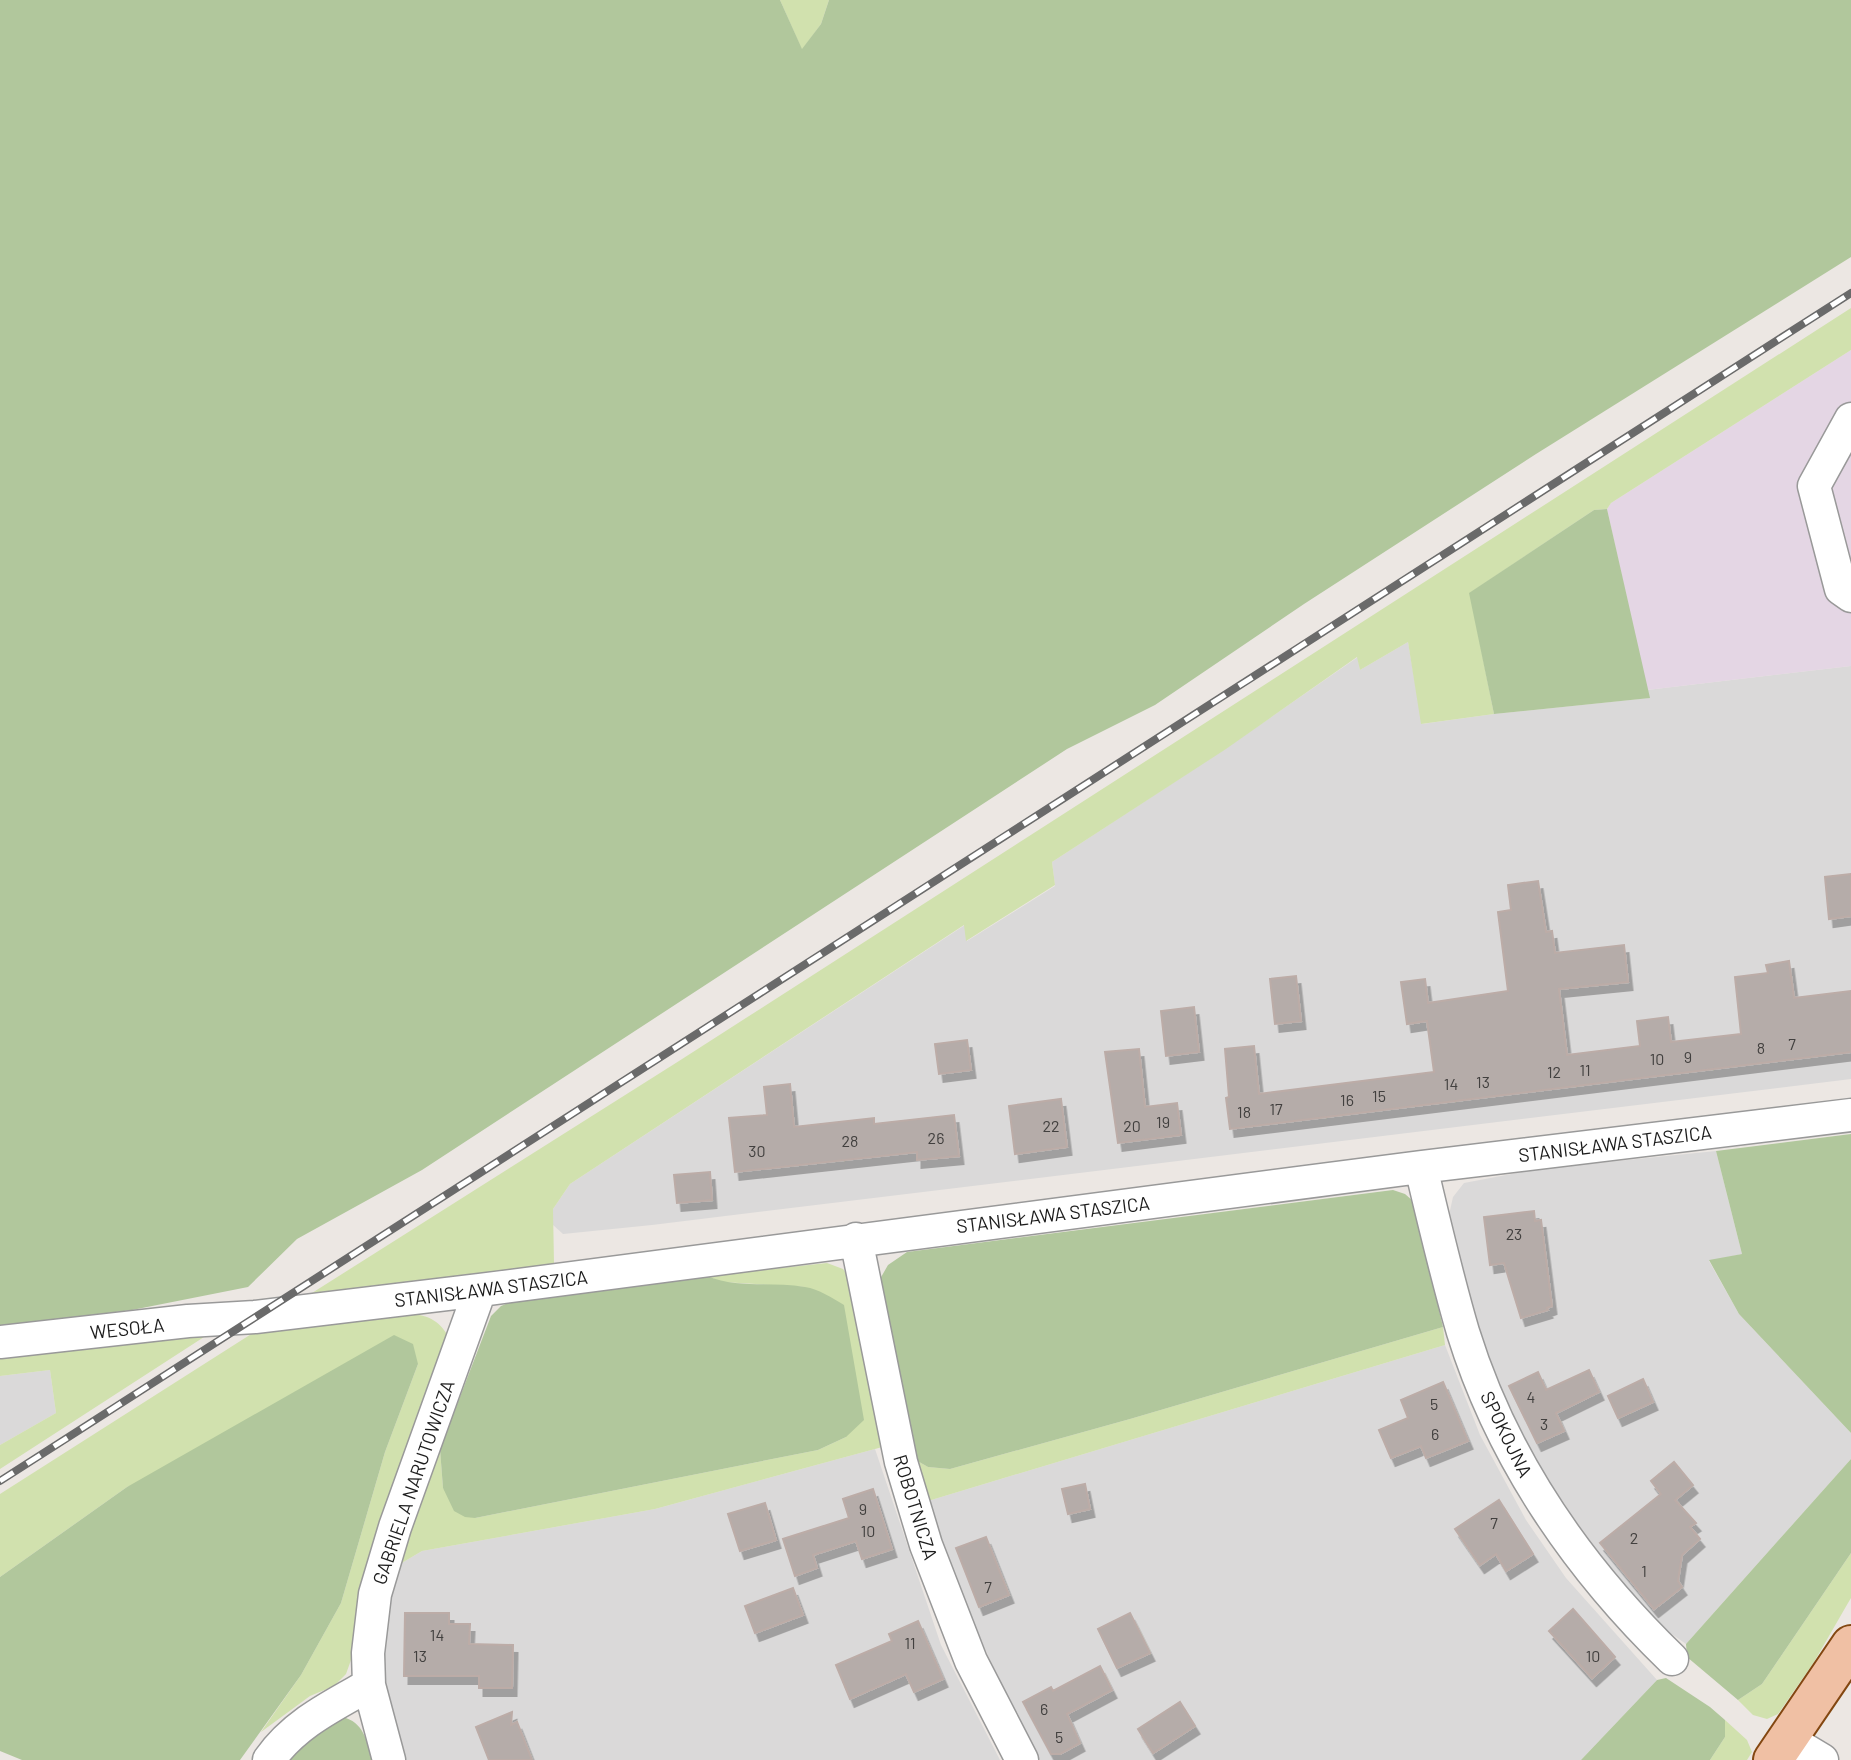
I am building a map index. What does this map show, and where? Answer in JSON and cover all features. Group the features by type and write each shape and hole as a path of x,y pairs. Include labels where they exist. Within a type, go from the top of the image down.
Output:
{"main road":[{"path":"1780,1749 1851,1645"}],"street":[{"path":"1851,419 1814,486 1841,589 1851,596"},
{"name":"STANISŁAWA STASZICA","path":"255,1317 1421,1167 1851,1115"},
{"name":"SPOKOJNA","path":"1421,1167 1464,1334 1514,1455 1548,1513 1604,1589 1672,1659"},
{"name":"ROBOTNICZA","path":"856,1240 901,1462 926,1545 971,1661 1022,1760"},
{"name":"GABRIELA NARUTOWICZA","path":"388,1760 369,1685 370,1624 378,1582 480,1290"},
{"name":"WESOŁA","path":"0,1342 188,1321 255,1317"},
{"path":"269,1760 295,1730 316,1714 369,1685"},
{"path":"1780,1749 1822,1760"}],"shaded area":[{"path":"1851,350 1851,666 1647,690 1607,509 1611,503"},
{"path":"1408,642 1422,724 1649,698 1647,690 1851,666 1851,1079 652,1225 563,1234 552,1224 553,1209 570,1184 965,925 967,941 1055,886 1052,862 1225,749 1358,657 1360,670"},
{"path":"1716,1151 1742,1254 1709,1261 1739,1314 1851,1433 1851,1459 1686,1644 1659,1625 1611,1577 1536,1465 1516,1425 1482,1340 1449,1215 1453,1197 1464,1183 1538,1169"},
{"path":"1445,1345 1480,1435 1526,1520 1566,1578 1657,1680 1581,1760 1040,1760 958,1592 928,1501"},
{"path":"50,1370 56,1413 0,1445 0,1376"},
{"path":"875,1449 941,1645 1000,1760 405,1760 384,1690 382,1649 395,1567 422,1551 655,1509"}],"green space":[{"path":"0,0 780,0 802,49 821,24 829,0 1851,0 1851,257 1536,454 1304,604 1155,705 1067,749 422,1170 297,1239 248,1287 132,1310 0,1326"},
{"path":"780,0 829,0 821,24 802,50"},
{"path":"1851,308 1851,350 1611,503 1607,509 1594,510 1470,593 1494,714 1421,724 1408,642 1360,670 1357,657 1226,749 1052,862 1055,885 966,941 964,925 570,1184 553,1209 554,1264 312,1293 679,1061"},
{"path":"1607,509 1650,698 1494,714 1469,593 1594,510"},
{"path":"1851,1134 1851,1433 1739,1314 1709,1260 1742,1254 1716,1151"},
{"path":"1393,1190 1405,1194 1413,1201 1443,1327 950,1469 928,1467 914,1459 885,1332 880,1279 888,1265 907,1252"},
{"path":"827,1263 843,1269 854,1284 886,1446 655,1509 422,1551 395,1567 440,1449 443,1488 475,1518 818,1450 846,1437 805,1287 722,1282 707,1276"},
{"path":"707,1276 743,1284 810,1288 844,1305 864,1420 846,1437 818,1450 475,1518 465,1517 454,1511 443,1488 440,1449 491,1316 501,1306 515,1300"},
{"path":"408,1314 431,1319 448,1336 366,1567 356,1610 351,1660 346,1674 334,1686 310,1696 261,1732 301,1675 341,1603 385,1452 418,1364 127,1487 0,1577 0,1494 256,1331"},
{"path":"1443,1327 1445,1345 928,1501 914,1459 928,1467 950,1469"},
{"path":"196,1334 204,1337 0,1469 0,1445 56,1413 50,1370 0,1376 0,1358"},
{"path":"394,1335 413,1344 418,1364 385,1452 341,1603 301,1675 240,1760 22,1760 0,1751 0,1577 127,1487"},
{"path":"1851,1459 1851,1553 1762,1684 1738,1700 1687,1657 1686,1644"},
{"path":"1851,1553 1851,1598 1814,1662 1778,1714 1767,1719 1753,1715 1738,1700 1762,1684"},
{"path":"1666,1678 1725,1720 1725,1737 1710,1760 1581,1760 1657,1680"},
{"path":"342,1717 360,1728 373,1760 280,1760"},
{"path":"1725,1720 1747,1740 1752,1752 1747,1760 1710,1760 1725,1737"}],"building":[{"path":"1851,874 1851,916 1829,919 1825,877"},
{"path":"1538,881 1546,932 1552,931 1555,953 1624,945 1628,982 1559,989 1567,1055 1640,1046 1637,1021 1668,1017 1671,1042 1741,1034 1735,977 1768,973 1766,965 1789,961 1794,998 1851,991 1851,1052 1230,1129 1225,1049 1254,1046 1259,1094 1434,1072 1427,1021 1407,1024 1401,982 1425,979 1428,1003 1508,991 1498,912 1511,910 1508,885"},
{"path":"1296,976 1301,1021 1275,1024 1270,979"},
{"path":"1194,1007 1199,1052 1166,1056 1161,1011"},
{"path":"967,1040 971,1070 939,1074 935,1044"},
{"path":"1139,1049 1145,1107 1177,1103 1181,1135 1118,1143 1105,1052"},
{"path":"790,1084 794,1127 874,1118 874,1124 954,1115 959,1156 917,1160 917,1152 735,1172 729,1118 767,1115 764,1087"},
{"path":"1061,1099 1067,1147 1015,1154 1009,1106"},
{"path":"710,1172 712,1200 677,1203 674,1175"},
{"path":"1534,1211 1535,1221 1541,1220 1552,1306 1547,1308 1548,1310 1521,1318 1504,1263 1490,1265 1484,1217"},
{"path":"1589,1370 1599,1392 1556,1413 1564,1431 1537,1443 1509,1386 1538,1372 1546,1390"},
{"path":"1643,1379 1653,1402 1618,1418 1608,1396"},
{"path":"1443,1382 1468,1441 1426,1458 1421,1446 1391,1458 1379,1430 1408,1418 1401,1400"},
{"path":"1674,1462 1693,1485 1675,1500 1696,1523 1690,1527 1700,1539 1682,1555 1678,1581 1682,1587 1654,1609 1600,1543 1661,1494 1651,1481"},
{"path":"1085,1484 1090,1509 1068,1514 1062,1489"},
{"path":"873,1489 892,1549 862,1559 856,1541 813,1555 817,1568 795,1576 783,1539 849,1518 843,1499"},
{"path":"1499,1500 1533,1554 1506,1571 1496,1554 1480,1565 1455,1529"},
{"path":"765,1503 776,1540 740,1551 728,1514"},
{"path":"986,1537 1009,1595 979,1607 956,1548"},
{"path":"793,1588 803,1615 755,1633 745,1606"},
{"path":"1573,1609 1615,1657 1592,1678 1549,1631"},
{"path":"405,1613 449,1613 449,1624 470,1624 469,1644 513,1645 512,1688 479,1688 479,1676 404,1676"},
{"path":"1130,1613 1150,1653 1117,1668 1098,1629"},
{"path":"918,1621 943,1679 914,1692 906,1674 850,1699 836,1665 892,1641 889,1634"},
{"path":"1100,1666 1112,1690 1067,1714 1080,1743 1060,1754 1051,1754 1023,1702 1051,1687 1053,1691"},
{"path":"1180,1702 1195,1726 1153,1753 1138,1729"},
{"path":"512,1712 511,1725 517,1722 532,1760 489,1760 476,1727"}],"railway":[{"path":"0,1481 1851,293"}]}
